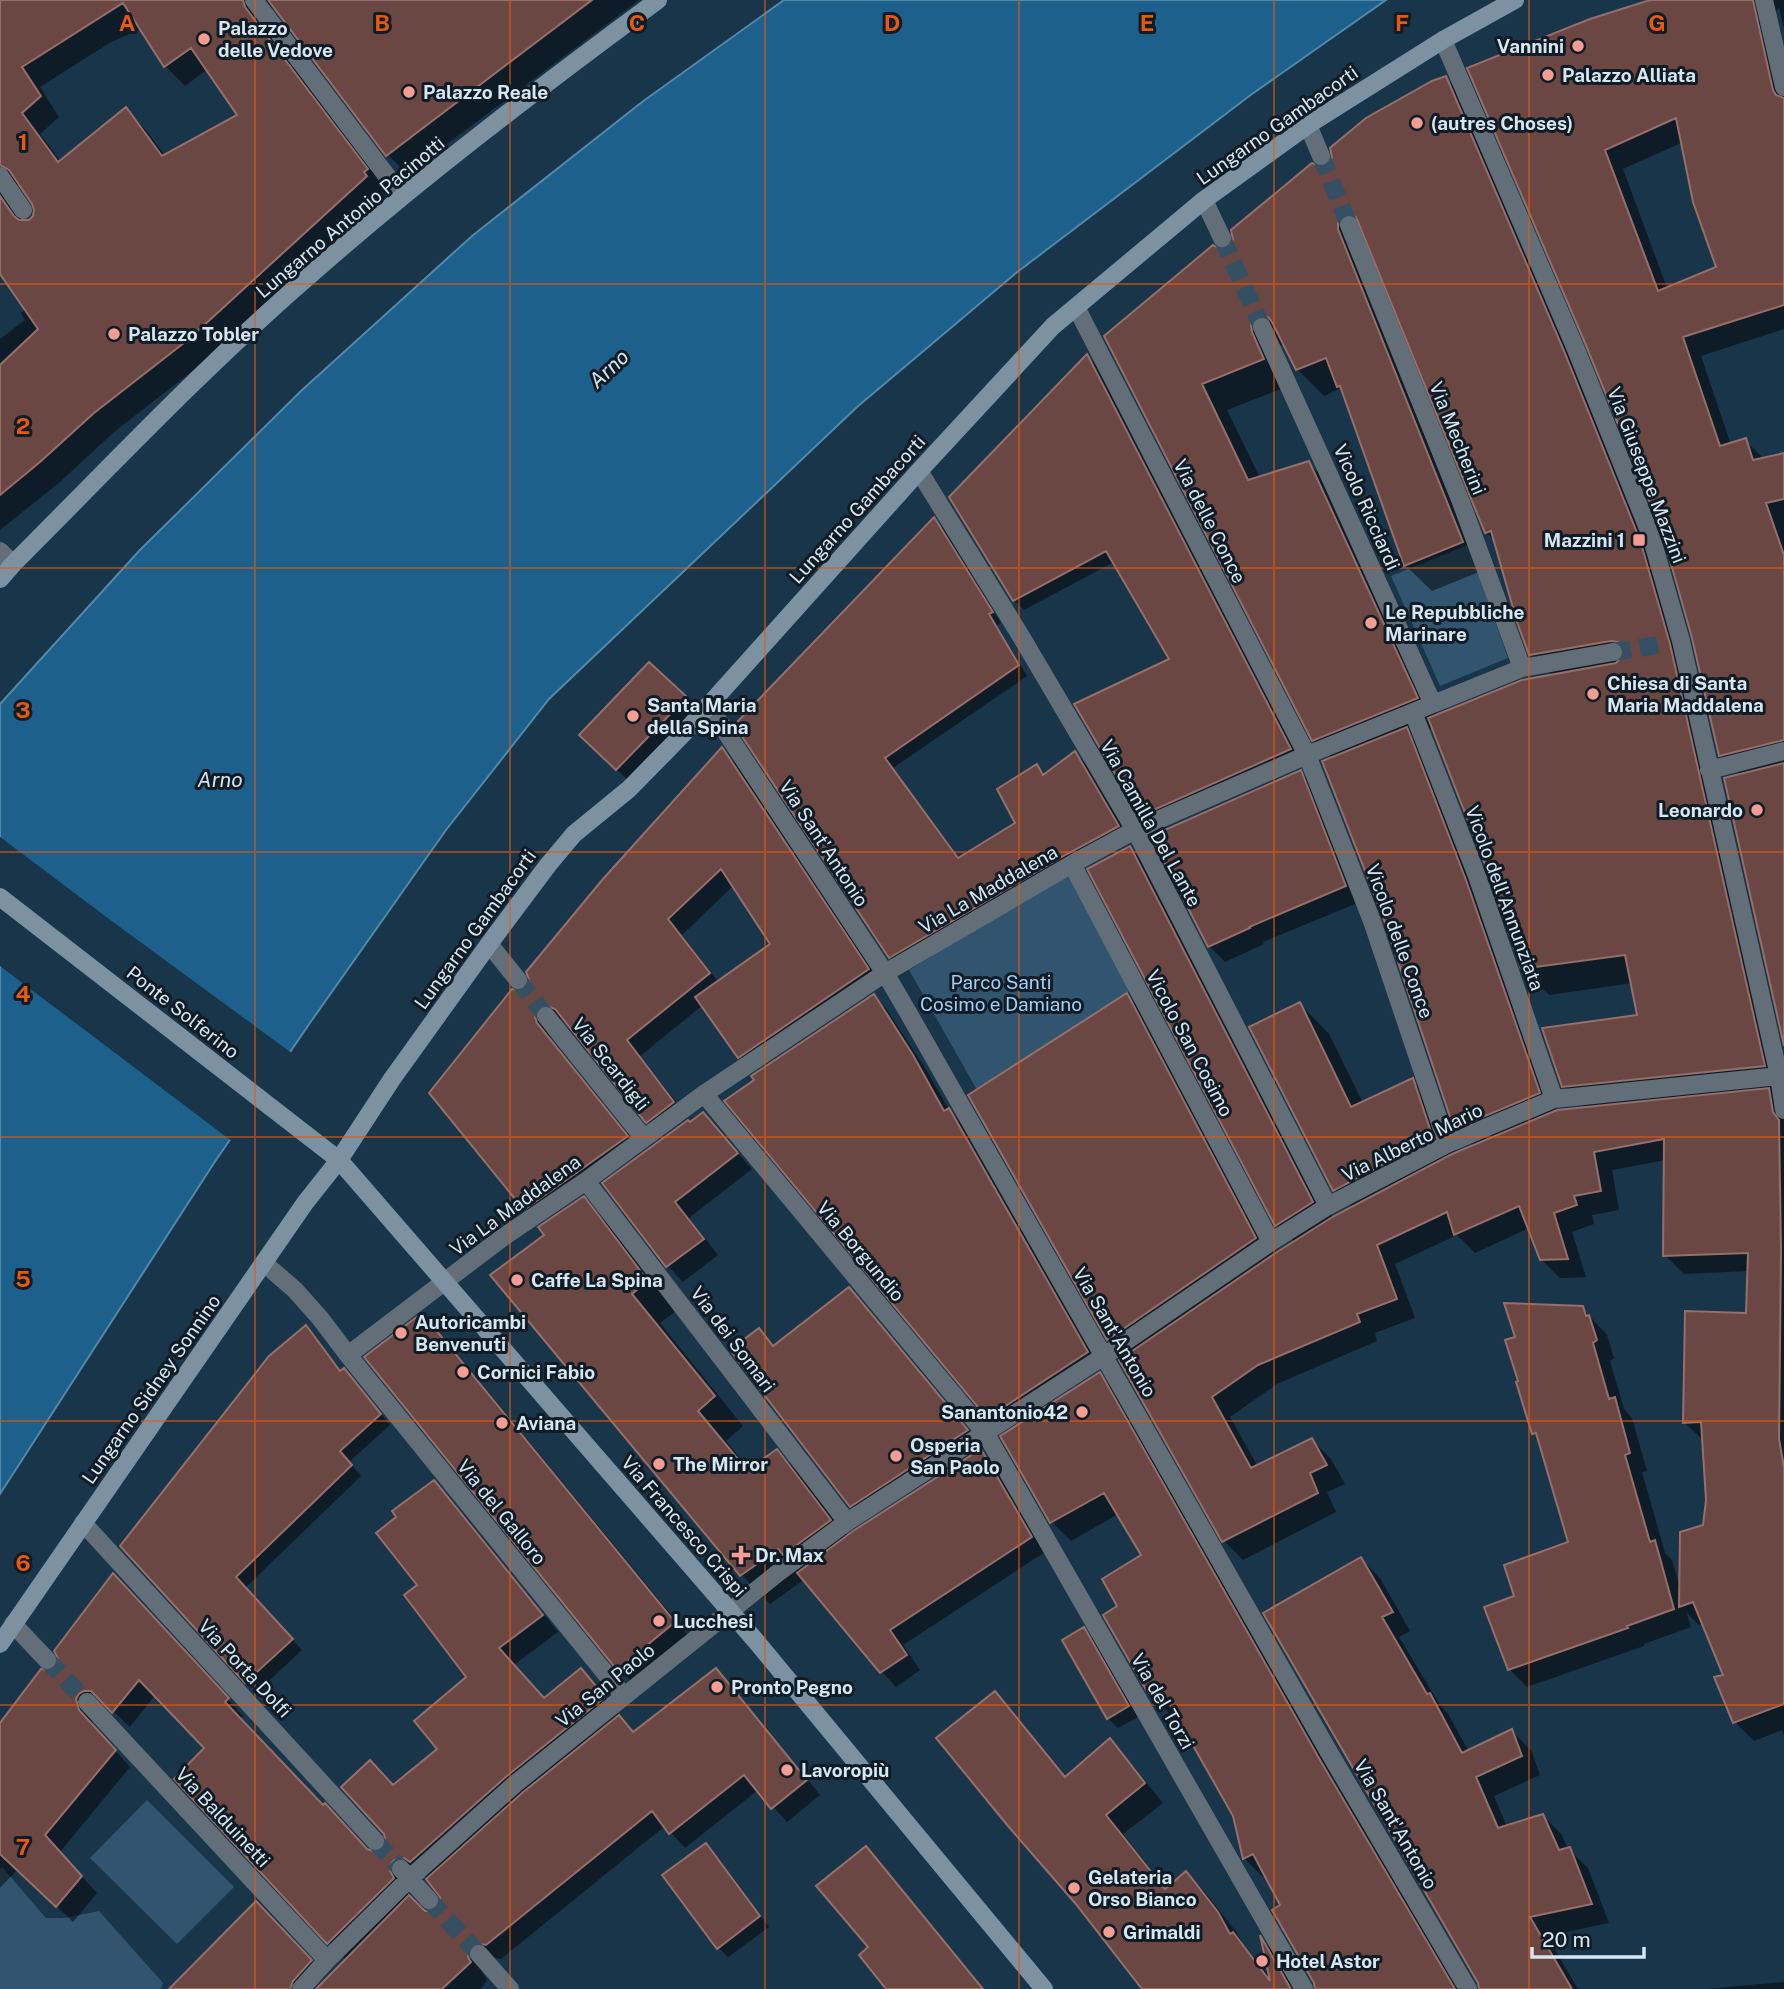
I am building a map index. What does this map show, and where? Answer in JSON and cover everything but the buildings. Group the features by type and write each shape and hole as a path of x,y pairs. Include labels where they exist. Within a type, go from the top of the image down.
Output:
{"street":[{"path":"254,0 402,196"},
{"name":"Lungarno Antonio Pacinotti","path":"0,579 6,558 307,277 402,196 658,0"},
{"name":"Lungarno Gambacorti","path":"339,1160 392,1079 489,944 574,834 629,789 683,734 1053,326 1204,200 1308,125 1443,40 1515,0"},
{"path":"1764,0 1784,87"},
{"name":"Via Giuseppe Mazzini","path":"1443,40 1575,347 1646,523 1673,643 1709,770 1779,1076 1784,1110"},
{"path":"1308,125 1321,156"},
{"path":"0,176 23,210"},
{"path":"1204,200 1222,238"},
{"name":"Via Mecherini","path":"1349,225 1461,502 1522,668"},
{"name":"Via delle Conce","path":"1076,307 1307,755"},
{"name":"Vicolo Ricciardi","path":"1262,327 1433,704"},
{"name":"Via Camilla Del Lante","path":"919,471 1022,638 1135,830 1328,1206"},
{"name":"Via La Maddalena","path":"348,1355 502,1238 586,1181 704,1094 885,973 1072,864 1135,830 1307,755 1522,668 1613,652"},
{"name":"Via Sant'Antonio","path":"708,705 885,973 1330,1754 1468,1989"},
{"name":"Vicolo dell'Annunziata","path":"1413,712 1477,876 1554,1099"},
{"path":"1709,770 1784,751"},
{"name":"Vicolo delle Conce","path":"1307,755 1373,921 1447,1144"},
{"name":"Vicolo San Cosimo","path":"1072,864 1271,1242"},
{"name":"Ponte Solferino","path":"0,897 339,1160"},
{"path":"489,944 518,980"},
{"name":"Via Scardigli","path":"547,1016 643,1138"},
{"name":"Via Alberto Mario","path":"1104,1356 1328,1206 1447,1144 1554,1099 1779,1076"},
{"name":"Via Borgundio","path":"704,1094 986,1434"},
{"name":"Lungarno Sidney Sonnino","path":"0,1644 305,1203 339,1160"},
{"name":"Via Francesco Crispi","path":"339,1160 730,1611 1044,1989"},
{"name":"Via dei Somari","path":"586,1181 847,1522"},
{"name":"Via del Galloro","path":"264,1263 295,1290 320,1318 623,1695"},
{"name":"Via San Paolo","path":"301,1989 405,1874 623,1695 847,1522 1104,1356"},
{"name":"Via del Torzi","path":"986,1434 1304,1989"},
{"name":"Via Porta Dolfi","path":"83,1523 375,1841"},
{"path":"13,1624 47,1660"},
{"name":"Via Balduinetti","path":"87,1702 327,1959"},
{"path":"405,1874 429,1900"},
{"path":"479,1954 510,1989"}],"green space":[{"path":"1468,545 1508,658 1440,686 1391,576"},
{"name":"Parco Santi Cosimo e Damiano","path":"1069,873 1131,990 977,1090 909,970"},
{"path":"147,1800 234,1887 177,1944 90,1858"},
{"path":"2,1867 46,1918 65,1918 99,1911 163,1983 161,1989 0,1989"}],"water":[{"name":"Arno","path":"784,0 1386,0 1252,94 1016,273 857,407 549,699 446,830 312,1020 214,1163 0,1494 0,704 139,551 301,391 472,236 642,102"}],"pier":[{"path":"0,837 293,1054 233,1142 0,966"}],"tunnel":[{"path":"1321,156 1349,225"},
{"path":"1222,238 1262,327"},
{"path":"1613,652 1664,644"},
{"path":"518,980 546,1016"},
{"path":"47,1660 87,1702"},
{"path":"375,1841 401,1869"},
{"path":"429,1900 479,1954"}],"place":[{"name":"Palazzo delle Vedove","path":"204,39"},
{"name":"Vannini","path":"1578,46"},
{"name":"Palazzo Alliata","path":"1548,75"},
{"name":"Palazzo Reale","path":"409,92"},
{"name":"(autres Choses)","path":"1417,123"},
{"name":"Palazzo Tobler","path":"114,334"},
{"name":"Mazzini 1","path":"1639,540"},
{"name":"Le Repubbliche Marinare","path":"1371,623"},
{"name":"Chiesa di Santa Maria Maddalena","path":"1593,694"},
{"name":"Santa Maria della Spina","path":"633,716"},
{"name":"Leonardo","path":"1757,810"},
{"name":"Caffe La Spina","path":"517,1280"},
{"name":"Autoricambi Benvenuti","path":"401,1333"},
{"name":"Cornici Fabio","path":"463,1372"},
{"name":"Sanantonio42","path":"1082,1412"},
{"name":"Aviana","path":"502,1423"},
{"name":"Osperia San Paolo","path":"896,1456"},
{"name":"The Mirror","path":"659,1464"},
{"name":"Dr. Max","path":"741,1555"},
{"name":"Lucchesi","path":"659,1621"},
{"name":"Pronto Pegno","path":"717,1687"},
{"name":"Lavoropiù","path":"787,1770"},
{"name":"Gelateria Orso Bianco","path":"1074,1888"},
{"name":"Grimaldi","path":"1109,1932"},
{"name":"Hotel Astor","path":"1262,1961"}]}
